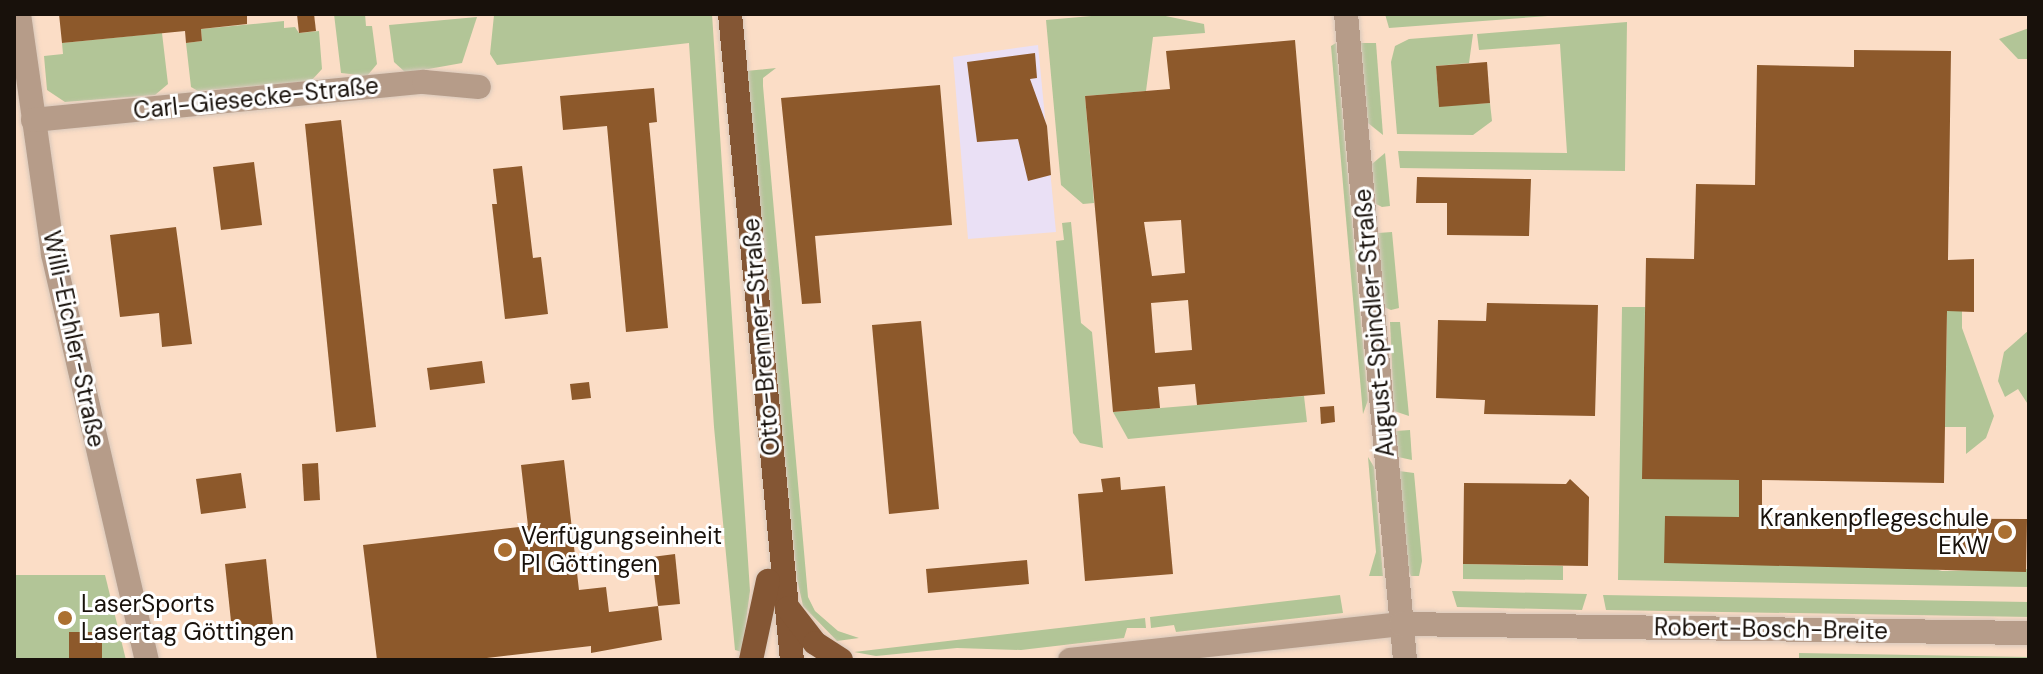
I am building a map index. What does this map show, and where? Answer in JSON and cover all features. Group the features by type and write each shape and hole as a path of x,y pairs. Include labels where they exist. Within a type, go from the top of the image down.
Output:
{"main road":[{"name":"Otto-Brenner-Straße","path":"721,14 775,660"},
{"name":"Otto-Brenner-Straße","path":"730,14 792,660"},
{"path":"751,660 768,581"},
{"path":"786,606 815,643 841,660"}],"street":[{"name":"Willi-Eichler-Straße","path":"19,14 53,254 147,660"},
{"name":"August-Spindler-Straße","path":"1346,14 1405,660"},
{"name":"Carl-Giesecke-Straße","path":"33,120 424,82 479,87"},
{"name":"Robert-Bosch-Breite","path":"1146,660 1402,628"},
{"name":"Robert-Bosch-Breite","path":"1070,660 1402,628 2029,633"}],"shaded area":[{"path":"14,14 2029,14 2029,660 14,660"},
{"path":"1038,45 1056,232 968,239 953,57"}],"green space":[{"path":"334,14 365,14 366,26 372,26 377,64 367,76 341,73"},
{"path":"712,14 750,591 742,652 735,650 714,427 689,43 497,65 490,54 494,15"},
{"path":"1156,14 1204,24 1205,33 1153,37 1146,91 1085,96 1094,203 1083,204 1061,185 1046,20"},
{"path":"1385,14 1575,14 1389,28"},
{"path":"477,17 462,63 406,73 394,62 389,25"},
{"path":"284,21 284,28 295,27 299,33 319,31 322,69 311,81 198,91 191,87 186,43 202,41 201,29"},
{"path":"1627,22 1625,171 1400,168 1398,151 1567,153 1560,44 1479,50 1477,34"},
{"path":"2029,28 2029,59 2018,59 1999,39"},
{"path":"162,33 168,84 155,95 65,102 47,90 44,56 63,54 62,43"},
{"path":"1473,34 1469,63 1436,66 1439,106 1490,103 1492,121 1473,135 1397,134 1391,62 1395,46 1409,39"},
{"path":"1336,43 1368,400 1363,414 1331,46"},
{"path":"1361,43 1376,43 1383,135 1368,123"},
{"path":"776,68 763,78 763,86 808,597 815,611 838,631 859,638 837,641 803,606 797,579 746,71"},
{"path":"1385,153 1390,206 1382,207 1376,204 1372,164"},
{"path":"1071,222 1081,323 1092,332 1103,448 1080,443 1073,433 1056,241 1064,240 1062,223"},
{"path":"1392,232 1399,308 1391,310 1384,307 1378,233"},
{"path":"1622,307 1645,307 1643,478 1739,480 1739,517 1942,571 2029,569 2029,587 1618,580"},
{"path":"1947,311 1962,311 1962,328 1994,416 1986,438 1966,454 1966,427 1945,427"},
{"path":"1390,322 1400,322 1409,416 1394,411"},
{"path":"2029,330 2029,406 2018,389 2005,397 1998,381 2004,352"},
{"path":"1304,396 1307,422 1128,439 1113,412"},
{"path":"1410,430 1412,460 1398,457 1396,431"},
{"path":"1368,457 1374,467 1383,576 1369,576 1376,552"},
{"path":"1399,471 1414,473 1422,561 1419,576 1411,576 1408,569"},
{"path":"1463,564 1563,566 1563,580 1463,579"},
{"name":"LaserSports Lasertag Göttingen","path":"14,575 105,575 126,660 14,660"},
{"path":"1452,591 1587,594 1582,610 1457,607"},
{"path":"1340,595 1343,613 1176,632 1174,625 1151,628 1150,617"},
{"path":"1603,595 2029,602 2029,617 1606,610"},
{"path":"1145,618 1146,628 1127,628 1124,638 1021,650 957,648 876,656 854,652"},
{"path":"1799,653 2029,657 2029,660 1799,660"}],"building":[{"path":"59,14 247,14 247,24 201,29 202,41 186,43 185,31 62,43"},
{"path":"297,14 314,14 316,31 299,33"},
{"path":"1295,40 1325,394 1197,405 1195,384 1158,387 1160,408 1113,412 1085,96 1170,89 1166,51","holes":["1181,220 1185,273 1152,276 1144,222","1188,300 1192,350 1155,353 1151,303"]},
{"path":"1854,50 1951,51 1948,260 1974,259 1974,312 1947,311 1944,483 1762,480 1762,518 2027,519 2026,572 1664,563 1665,516 1739,517 1739,480 1642,479 1646,258 1694,259 1696,184 1755,185 1757,65 1854,67"},
{"path":"1035,53 1037,78 1030,79 1047,126 1051,175 1028,181 1018,139 977,142 967,62"},
{"path":"1487,62 1490,103 1439,107 1436,66"},
{"path":"940,85 952,225 815,236 821,303 802,304 781,98"},
{"path":"654,88 657,122 649,123 668,328 626,332 607,126 563,130 560,96"},
{"path":"341,120 376,427 336,432 305,124"},
{"path":"254,162 262,225 221,230 213,167"},
{"path":"522,166 533,258 541,257 548,314 505,319 492,204 497,204 493,169"},
{"path":"1417,177 1531,179 1529,236 1447,235 1447,203 1416,203"},
{"path":"176,227 192,344 162,347 159,313 120,317 110,235"},
{"path":"1487,303 1598,305 1595,416 1484,414 1485,400 1436,398 1438,320 1486,321"},
{"path":"921,321 939,509 889,514 872,325"},
{"path":"482,361 485,383 430,390 427,368"},
{"path":"589,382 591,398 572,400 570,384"},
{"path":"1334,406 1335,422 1321,424 1320,407"},
{"path":"564,460 579,590 606,587 609,612 658,606 662,640 591,653 591,646 470,660 377,660 363,545 528,526 521,465"},
{"path":"318,463 320,500 304,501 302,464"},
{"path":"241,473 246,508 201,514 196,479"},
{"path":"1120,477 1121,490 1165,486 1173,574 1085,581 1078,494 1103,492 1101,479"},
{"path":"1570,479 1589,497 1588,566 1463,564 1464,483 1566,484"},
{"path":"675,554 680,604 658,606 652,557"},
{"path":"266,559 273,626 232,631 225,564"},
{"path":"1027,560 1029,584 928,593 926,569"},
{"path":"69,632 102,632 102,660 69,660"}],"place":[{"name":"Krankenpflegeschule EKW","path":"2005,532"},
{"name":"Verfügungseinheit PI Göttingen","path":"505,550"},
{"name":"LaserSports Lasertag Göttingen","path":"65,618"}]}
